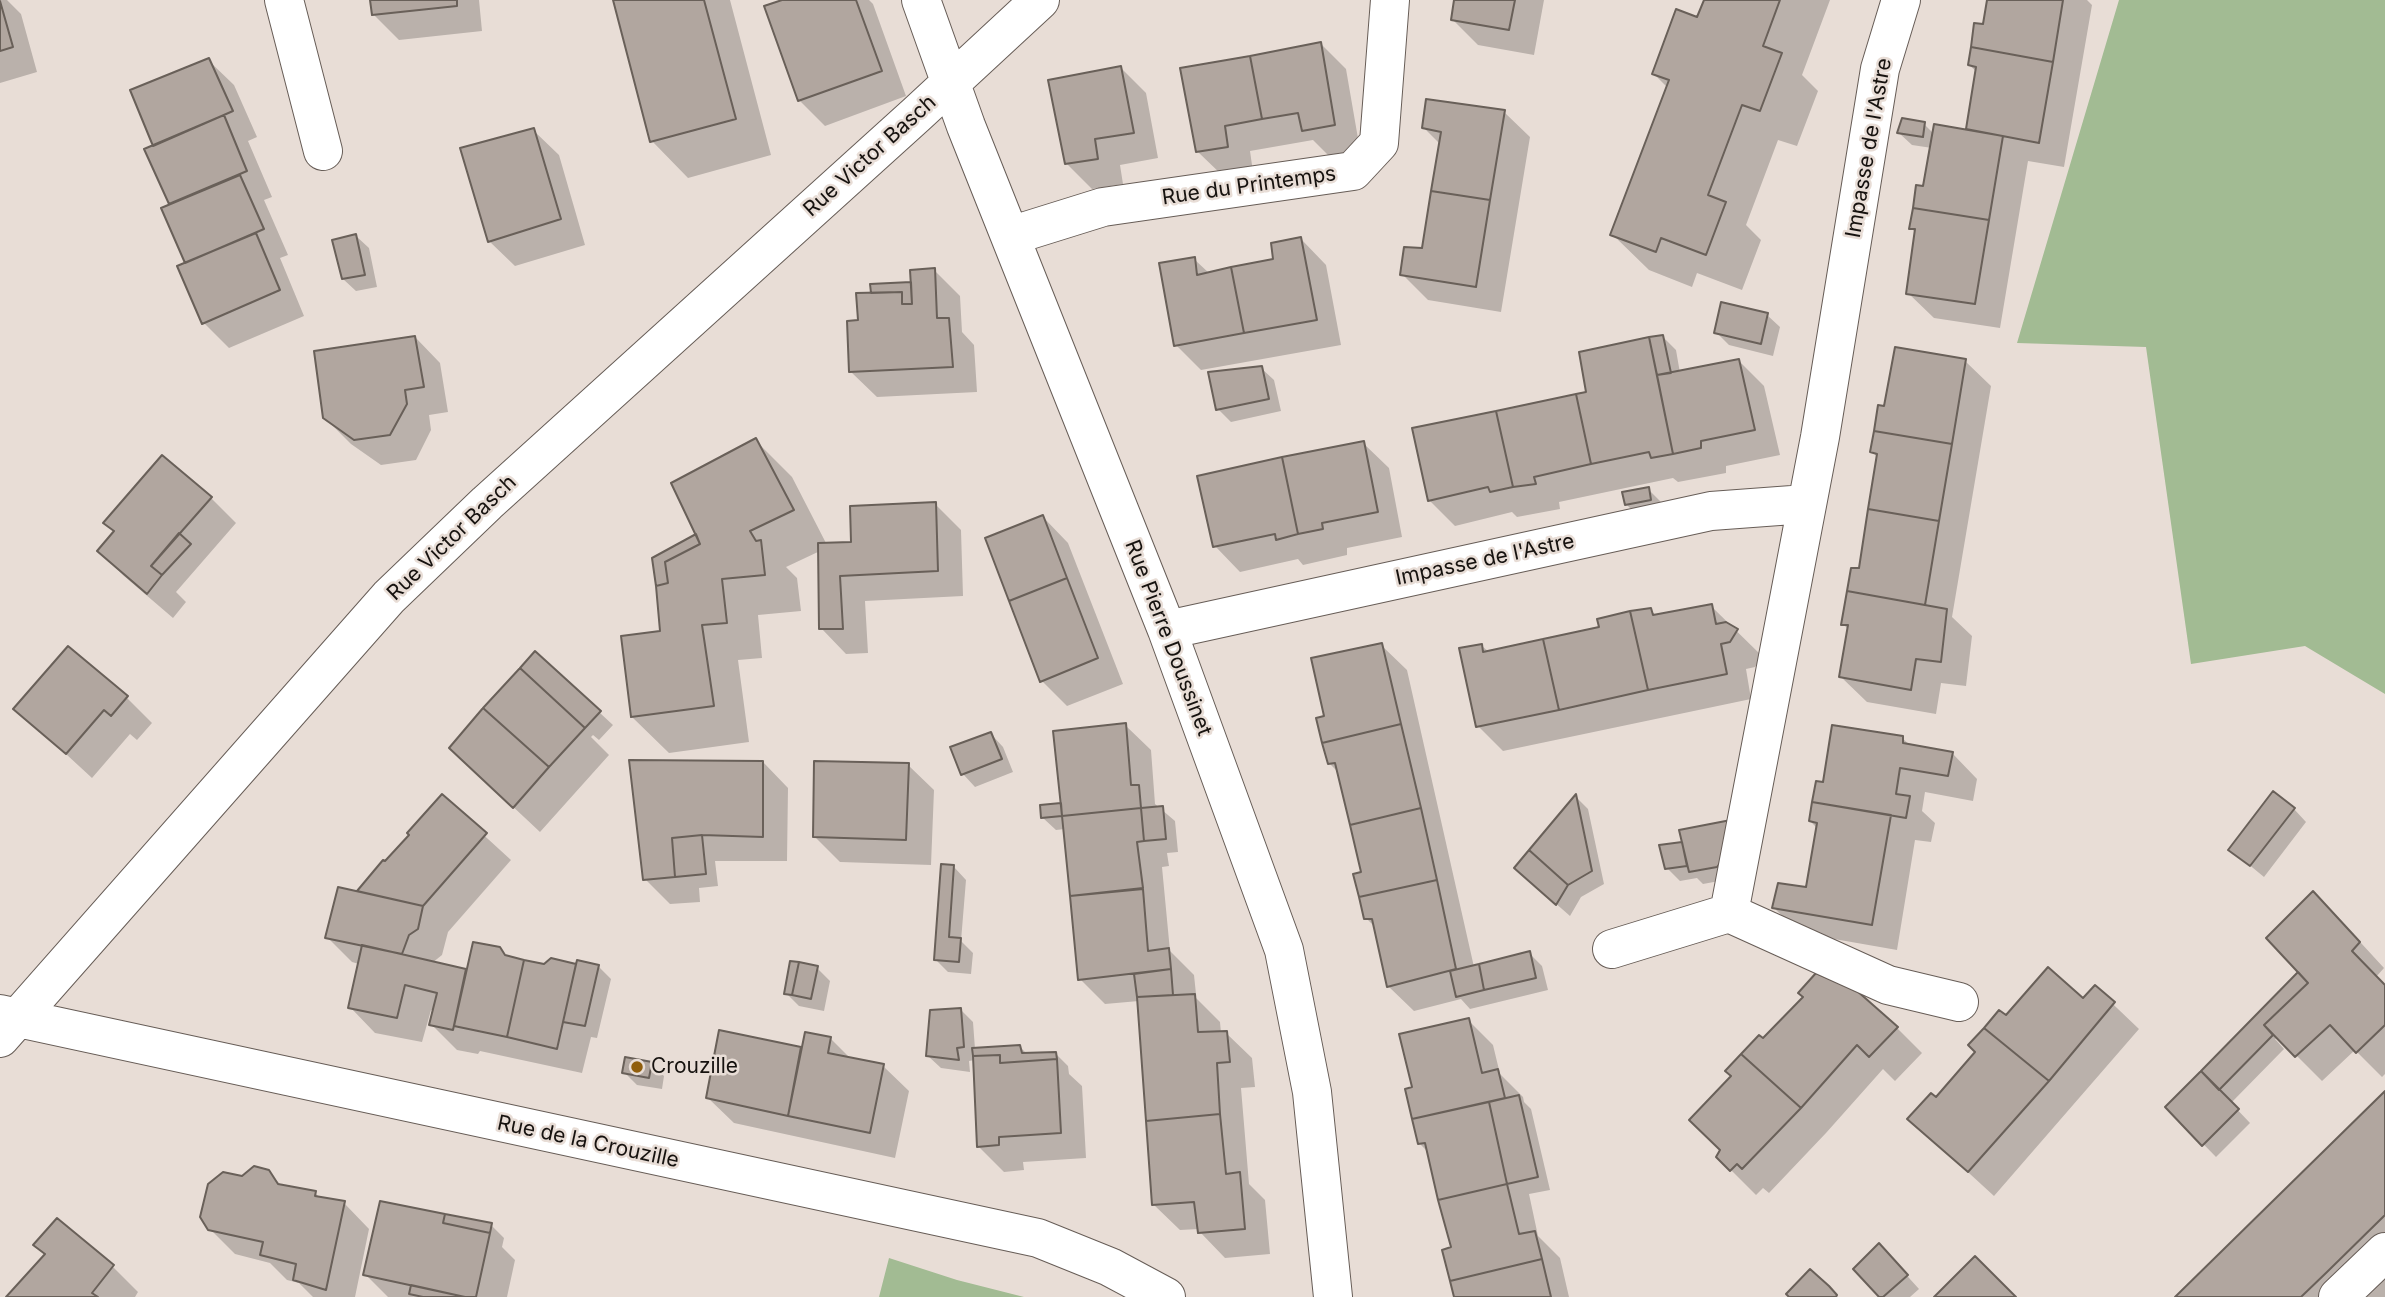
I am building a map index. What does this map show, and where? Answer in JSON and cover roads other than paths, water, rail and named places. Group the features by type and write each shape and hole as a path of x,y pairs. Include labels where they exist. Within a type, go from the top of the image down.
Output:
{"street":[{"path":"284,0 323,151"},
{"name":"Rue Pierre Doussinet","path":"921,0 949,83 1167,629 1283,950 1312,1092 1333,1297"},
{"name":"Rue Victor Basch","path":"6,1023 389,597 487,503 1040,0"},
{"name":"Rue du Printemps","path":"1010,236 1104,207 1353,171 1379,143 1390,0"},
{"name":"Impasse de l'Astre","path":"1729,913 1820,437 1880,69 1901,0"},
{"name":"Impasse de l'Astre","path":"1167,629 1711,512 1806,504"},
{"path":"1612,949 1729,913 1888,985 1959,1002"},
{"name":"Rue de la Crouzille","path":"6,1023 1038,1238 1110,1267 1166,1297"},
{"path":"2338,1297 2385,1252"}],"place":[{"name":"Crouzille","path":"637,1067"}]}
